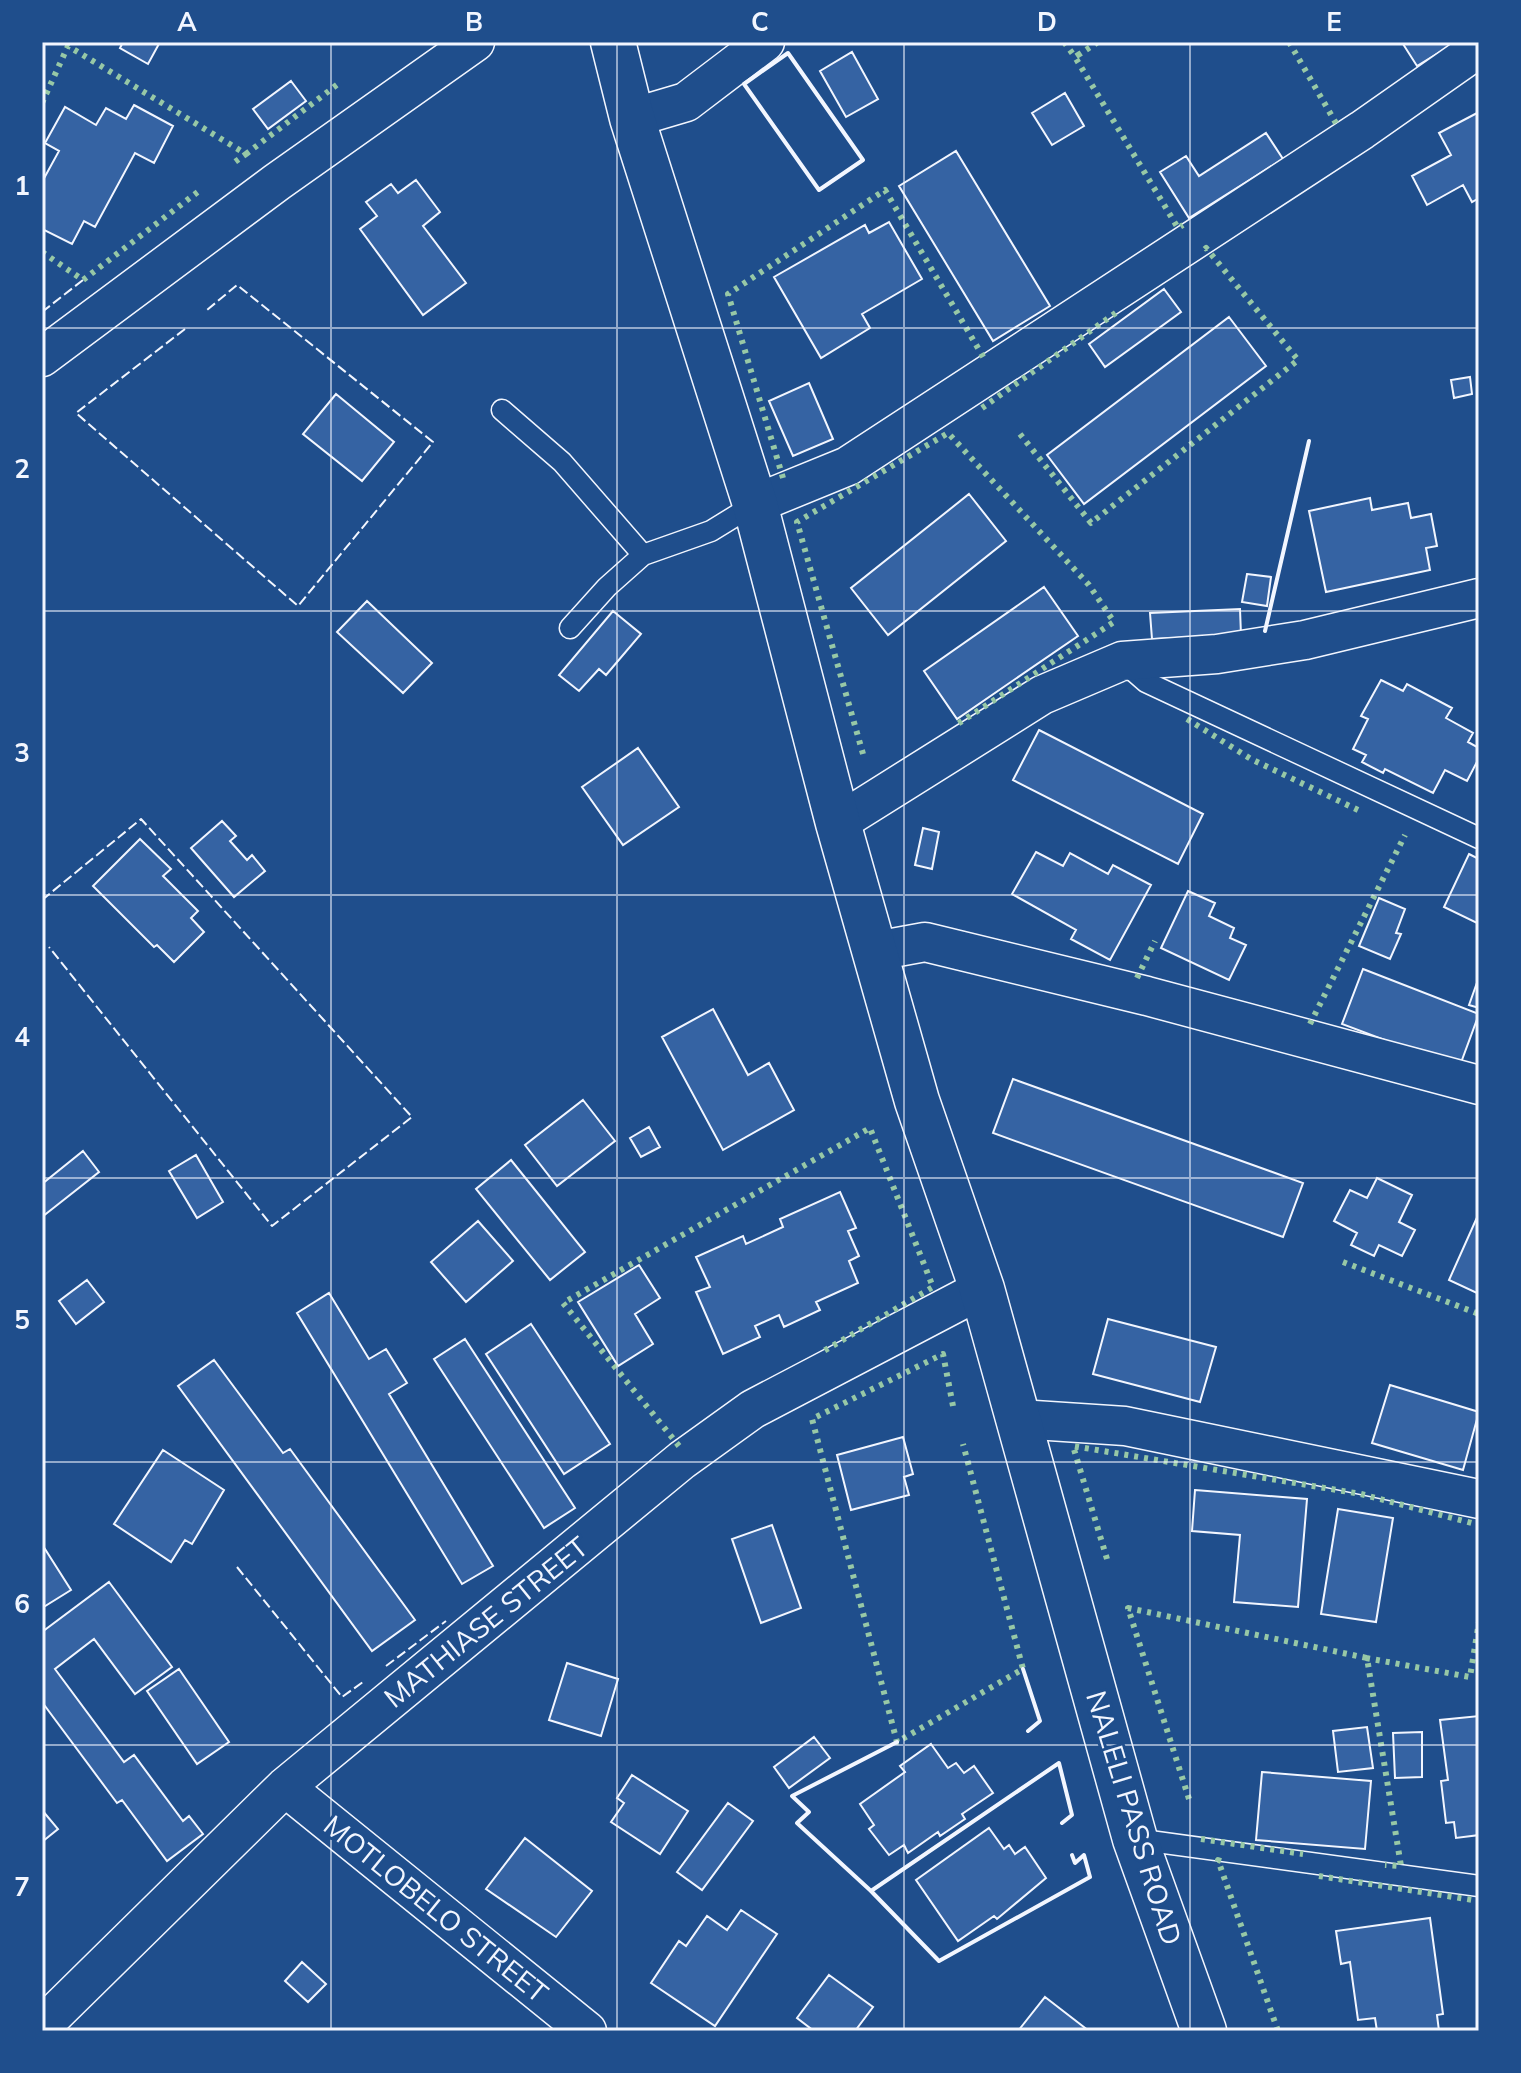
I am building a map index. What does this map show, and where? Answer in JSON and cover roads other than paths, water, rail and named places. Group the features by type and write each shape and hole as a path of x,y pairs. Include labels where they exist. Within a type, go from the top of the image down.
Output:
{"main road":[{"name":"NALELI PASS ROAD","path":"613,42 632,118 755,504 838,823 917,1101 982,1289 1135,1839 1204,2031"}],"street":[{"path":"42,357 277,182 475,42"},
{"path":"632,118 686,102 765,42"},
{"path":"755,504 848,466 1362,130 1479,48"},
{"path":"838,823 1042,695 1122,661 1217,654 1290,642 1479,598"},
{"path":"876,951 925,942 1147,996 1479,1085"},
{"name":"MATHIASE STREET","path":"42,2026 285,1787 682,1460 753,1409 982,1289"},
{"path":"1019,1419 1125,1426 1479,1499"},
{"name":"MOTLOBELO STREET","path":"285,1787 587,2031"}],"lane":[{"path":"502,410 562,462 643,555"},
{"path":"570,628 607,587 643,555 711,531 755,504"},
{"path":"1122,661 1146,682 1479,838"},
{"path":"1135,1839 1479,1886"}]}
